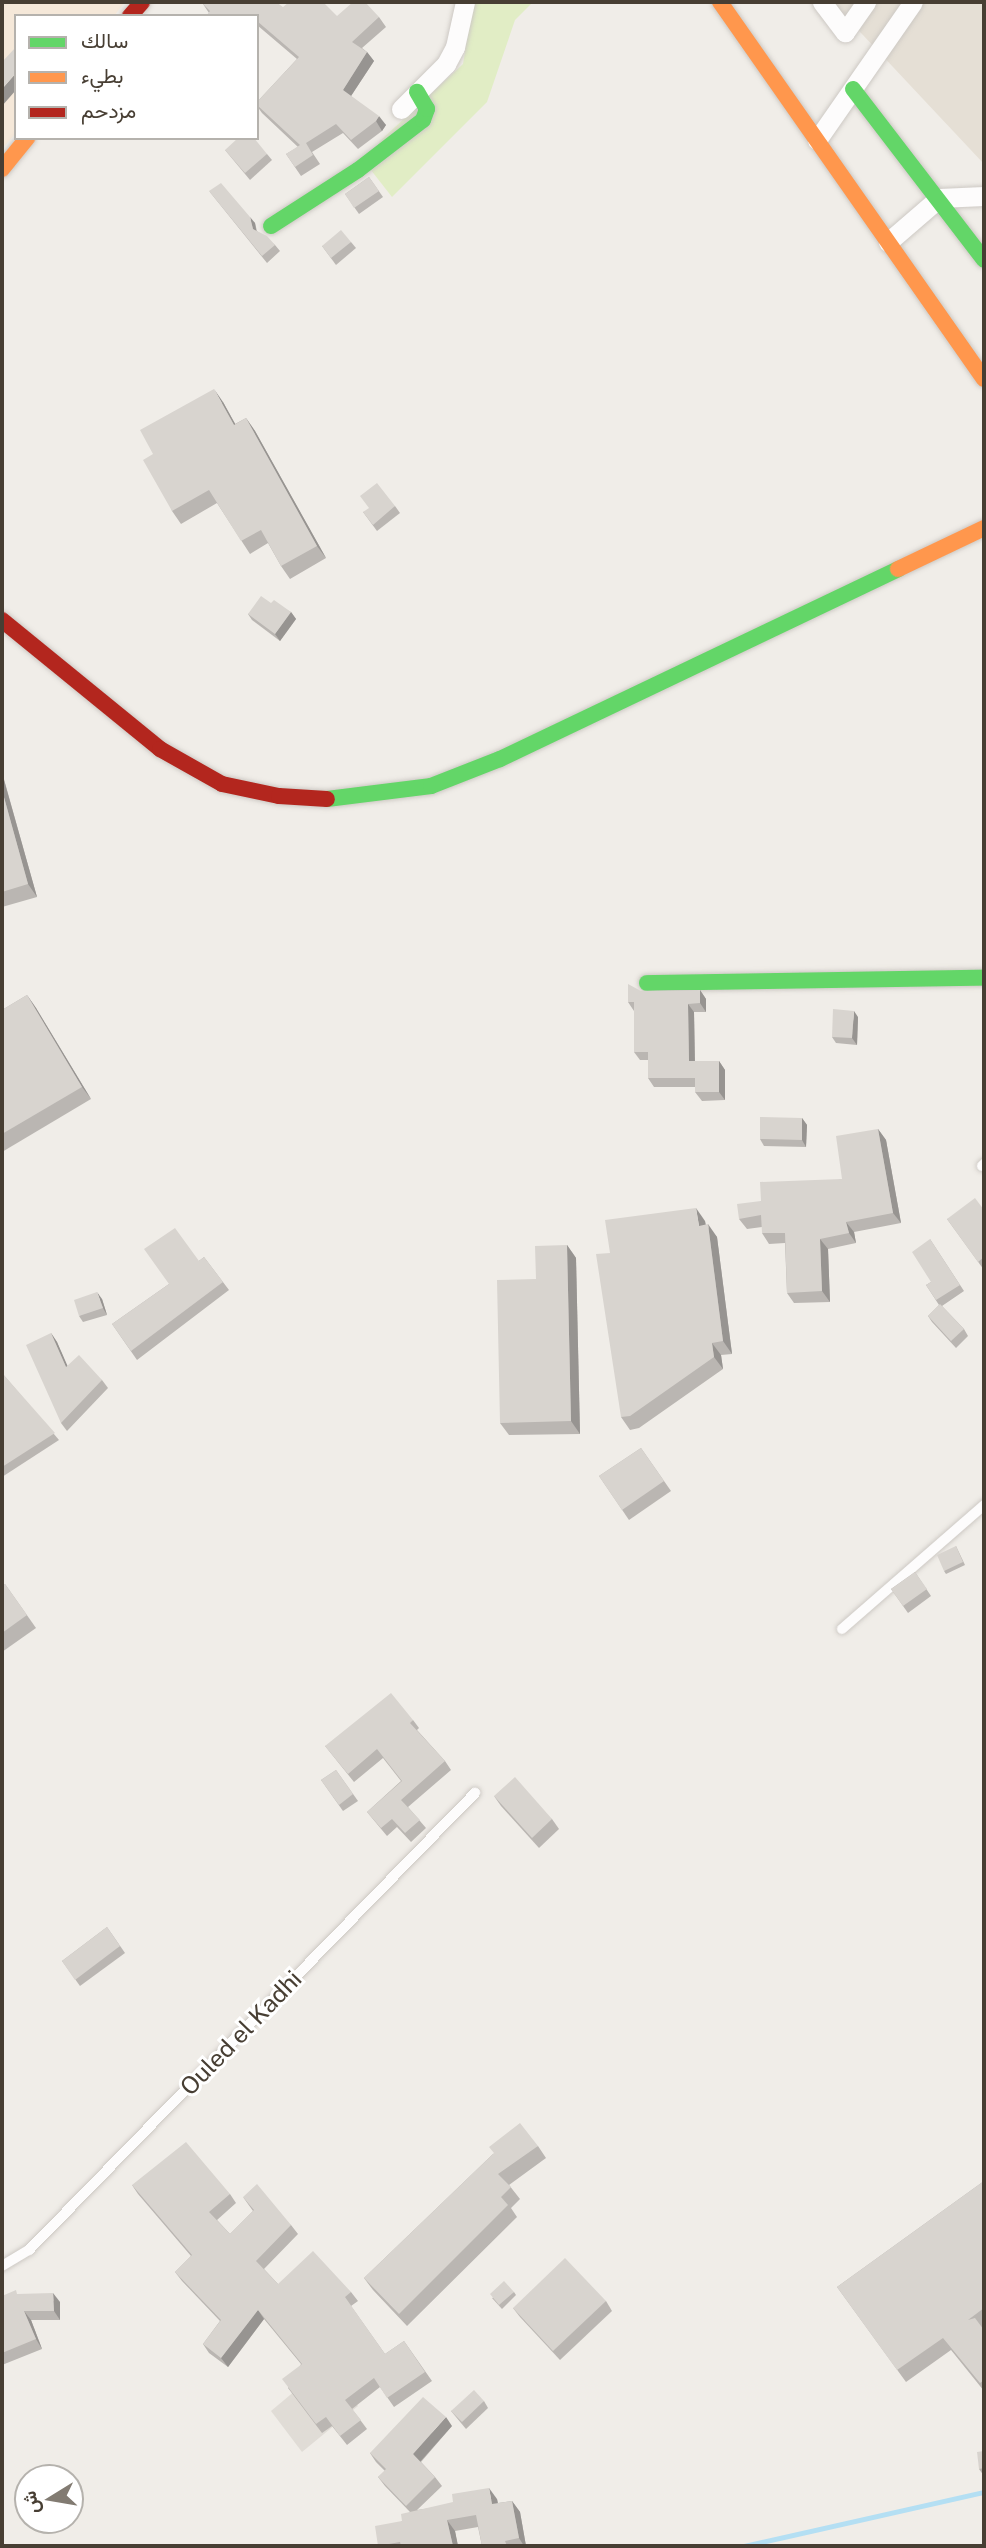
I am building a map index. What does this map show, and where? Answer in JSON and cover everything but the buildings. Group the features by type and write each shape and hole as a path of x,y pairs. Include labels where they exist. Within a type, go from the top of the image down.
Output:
{"main road":[{"path":"720,2 984,379"},
{"path":"853,89 984,260"},
{"path":"271,226 358,170 423,120 427,109 417,92"},
{"path":"2,169 25,140"},
{"path":"2,620 160,749 222,784 279,796 323,799 431,786 499,759 984,528"},
{"path":"647,983 984,978"}],"street":[{"path":"401,108 446,64 455,47 464,2"},
{"path":"822,2 845,32 866,2"},
{"path":"817,140 913,2"},
{"path":"888,242 939,198 984,196"}],"lane":[{"path":"842,1629 984,1505"},
{"name":"Ouled el Kadhi","path":"2,2266 30,2250 475,1793"}],"shaded area":[{"path":"2,2 125,2 116,14 14,14 14,135 2,149"},
{"path":"832,2 984,2 984,164"},
{"path":"327,2364 358,2406 302,2452 271,2411"}],"green space":[{"path":"473,2 533,2 515,20 487,102 392,197 367,165 380,141 463,64"}],"waterway":[{"path":"744,2546 984,2492"}],"traffic: fast":[{"path":"853,89 984,260"},
{"path":"271,226 358,170 423,120 427,109 417,92"},
{"path":"327,799 431,786 500,759 898,569"},
{"path":"647,983 984,978"}],"traffic: slow":[{"path":"720,2 984,379"},
{"path":"2,169 25,140"},
{"path":"898,569 984,528"}],"traffic: jam":[{"path":"132,14 142,2"},
{"path":"2,620 160,749 222,784 279,796 327,799"}]}
